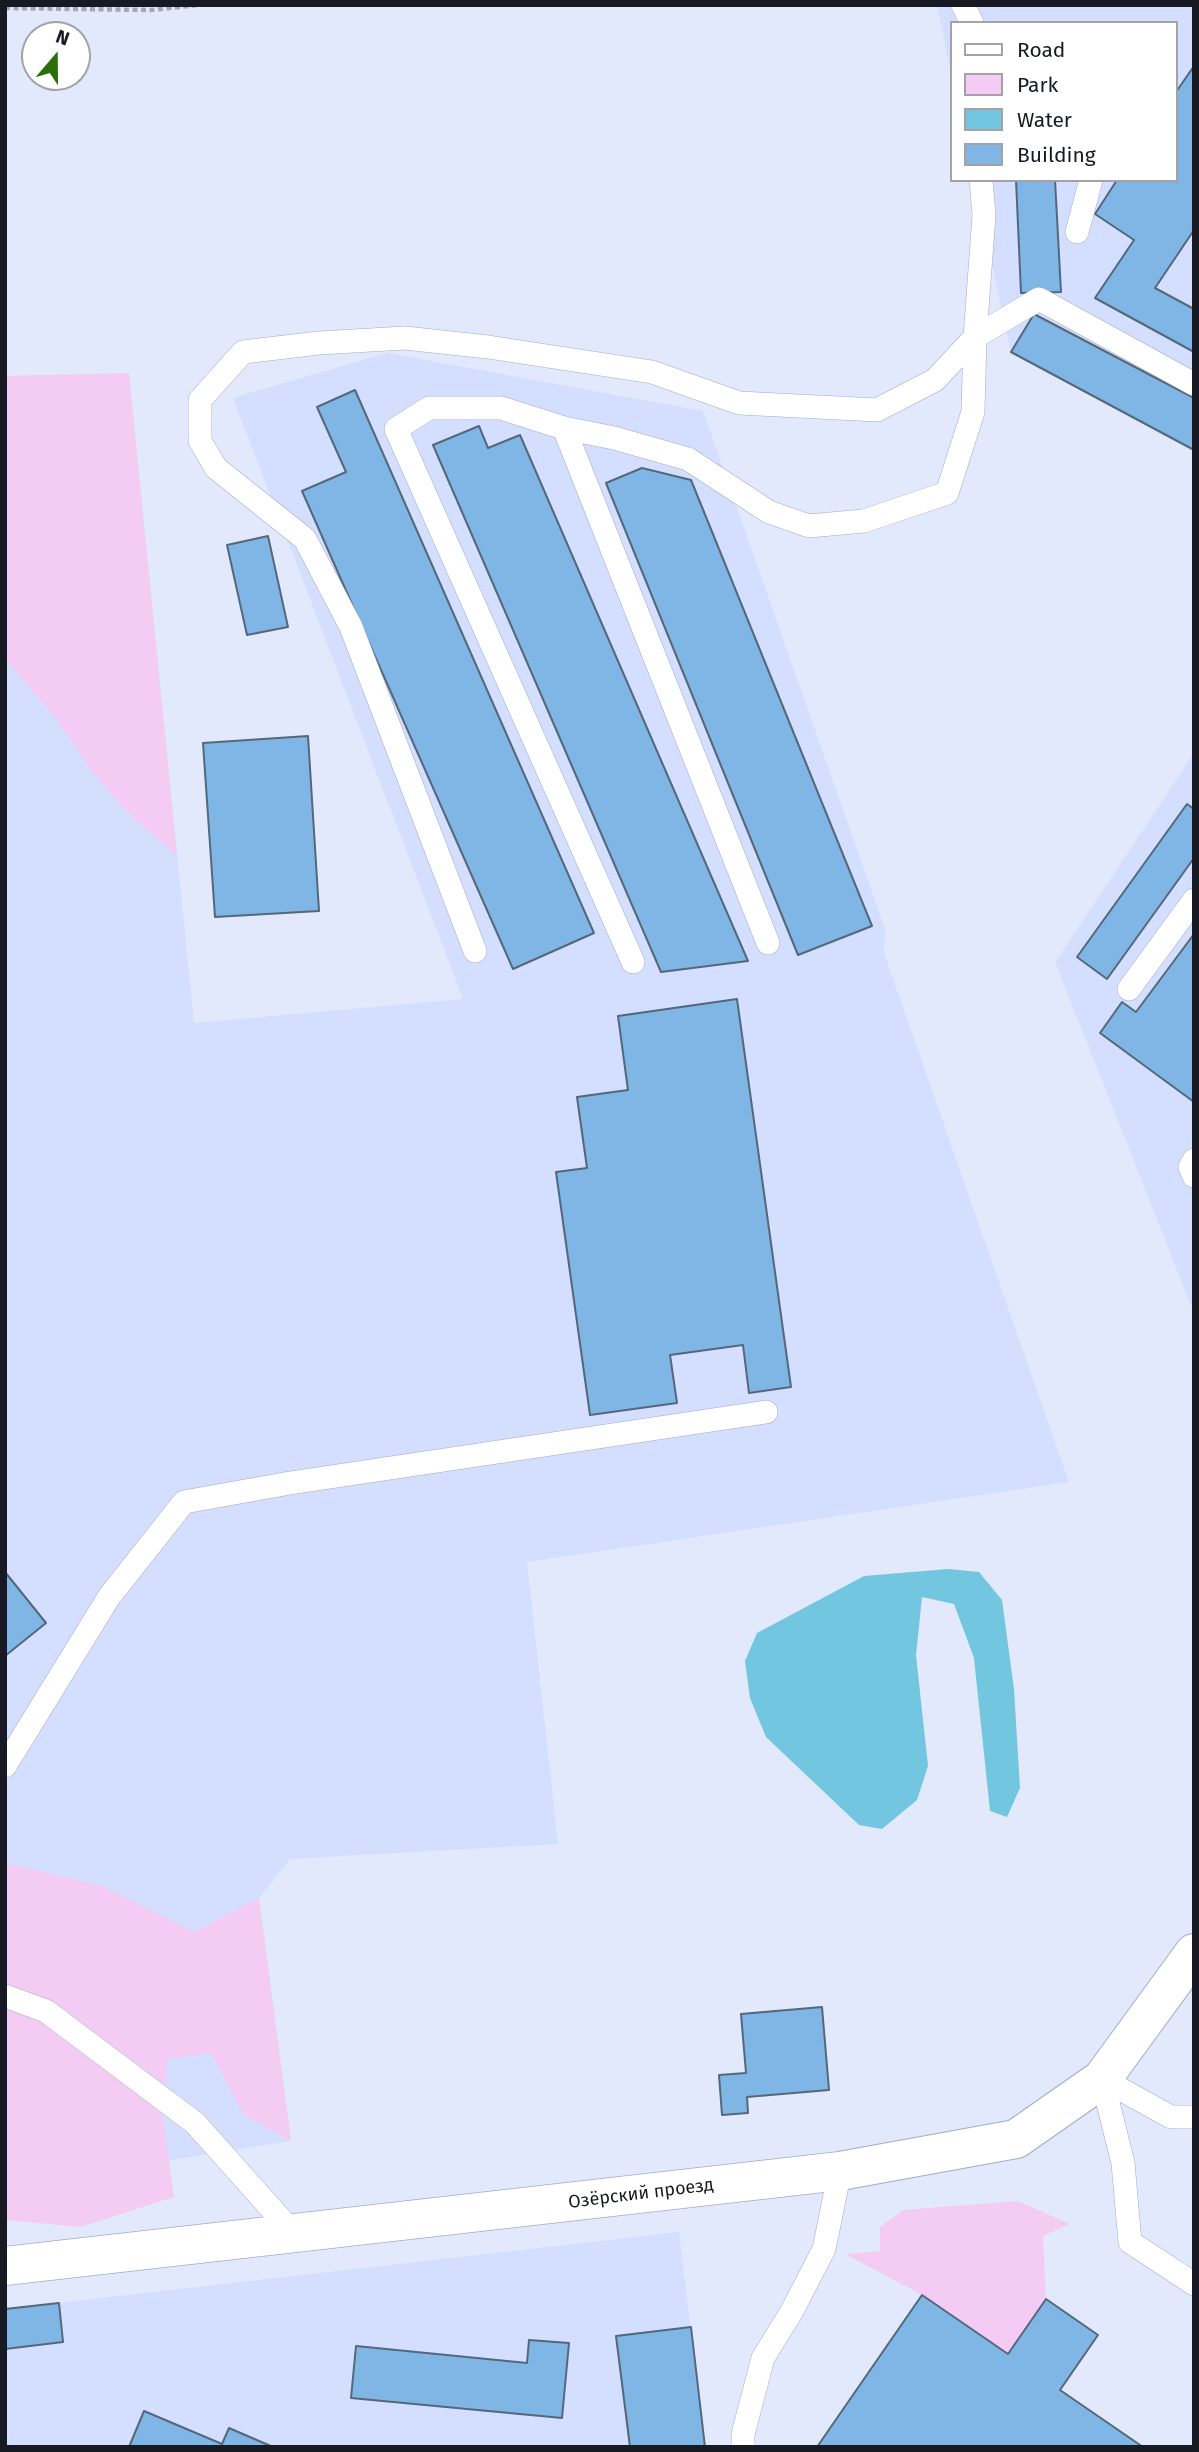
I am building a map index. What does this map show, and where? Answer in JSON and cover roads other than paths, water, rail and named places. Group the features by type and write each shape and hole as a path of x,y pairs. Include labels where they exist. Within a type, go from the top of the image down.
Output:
{"street":[{"name":"Озёрский проезд","path":"5,2266 840,2171 1016,2139 1102,2079 1194,1953"}],"lane":[{"path":"963,5 971,21"},
{"path":"633,962 396,429 429,408 501,408 564,428 614,438 688,459 769,512 809,526 864,521 947,493 973,412 975,337 984,215 981,182"},
{"path":"1077,232 1090,182"},
{"path":"475,951 351,627 305,540 216,468 200,441 200,400 243,352 318,343 405,338 488,347 652,372 739,403 877,410 935,380 975,337 1039,299 1194,384"},
{"path":"564,428 768,943"},
{"path":"1129,989 1194,900"},
{"path":"1194,1160 1191,1167 1194,1176"},
{"path":"5,1766 109,1597 184,1502 290,1483 766,1412"},
{"path":"5,1996 46,2011 195,2123 294,2234"},
{"path":"1102,2079 1171,2117 1194,2117"},
{"path":"1102,2079 1123,2162 1130,2242 1194,2284"},
{"path":"743,2447 743,2434 762,2358 792,2311 824,2249 840,2171"}],"water":[{"path":"948,1569 979,1572 1002,1600 1014,1689 1020,1788 1007,1817 990,1811 974,1658 954,1604 922,1597 916,1655 928,1766 917,1800 882,1829 859,1825 766,1737 750,1698 745,1661 757,1633 864,1576"}]}
